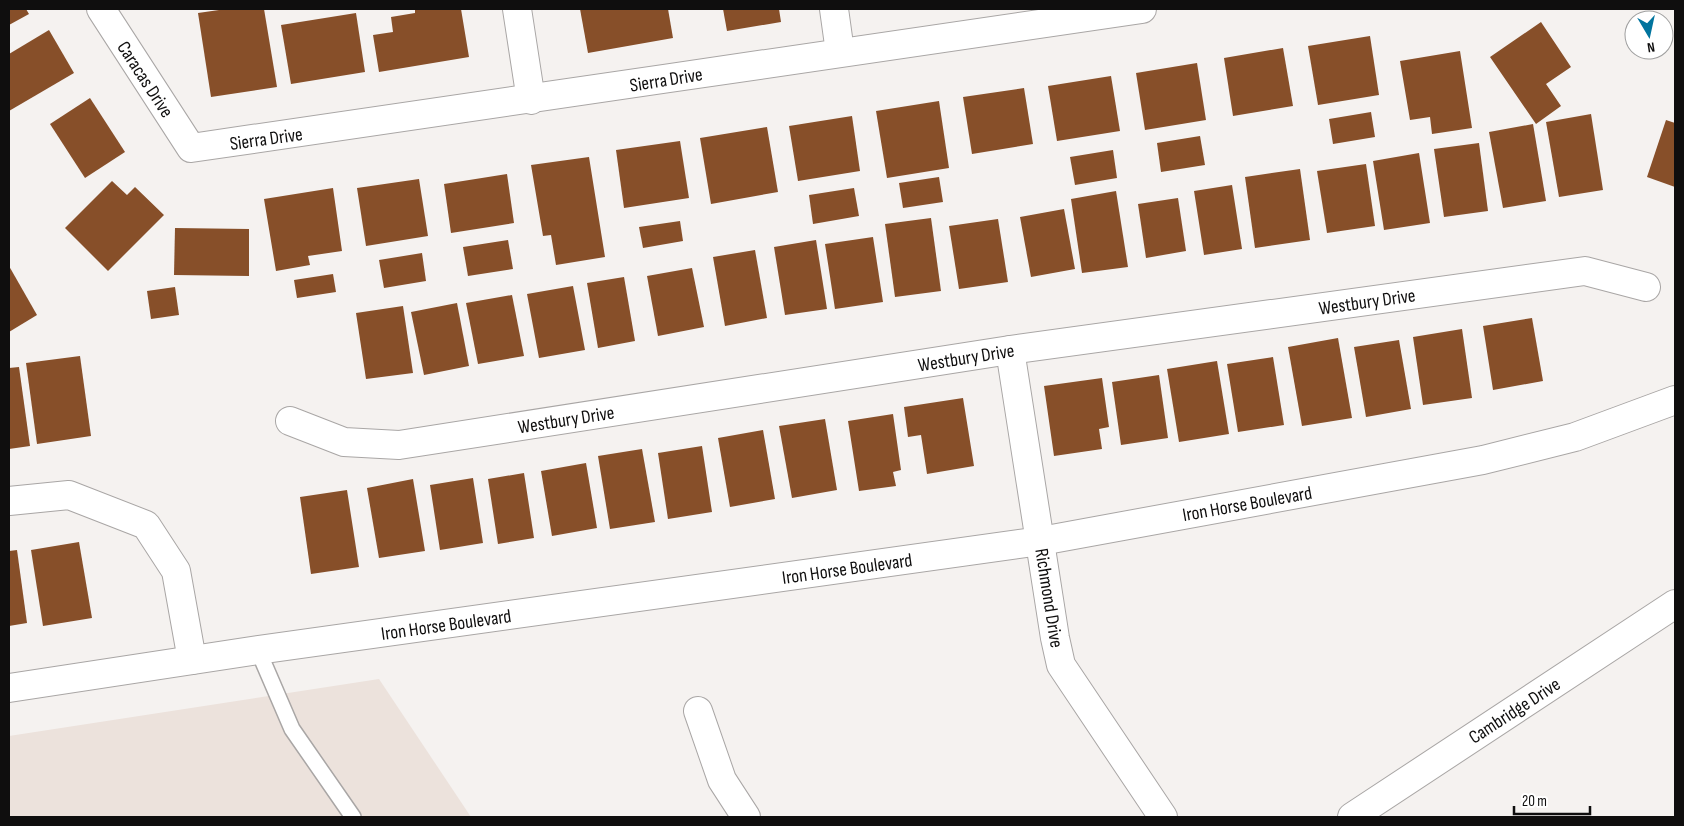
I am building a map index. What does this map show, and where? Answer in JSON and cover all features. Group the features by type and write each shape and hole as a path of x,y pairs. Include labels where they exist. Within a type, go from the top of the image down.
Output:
{"street":[{"name":"Caracas Drive","path":"101,9 191,148"},
{"path":"517,9 531,100"},
{"path":"834,9 840,52"},
{"name":"Sierra Drive","path":"191,148 531,100 840,52 1142,9"},
{"name":"Westbury Drive","path":"290,421 344,442 399,445 1010,350 1585,271 1646,287"},
{"name":"Richmond Drive","path":"1010,350 1055,638 1061,665 1163,817"},
{"name":"Iron Horse Boulevard","path":"9,688 258,650 1041,541 1483,460 1575,437 1675,400"},
{"path":"9,501 69,495 146,525 176,571 192,660"},
{"name":"Cambridge Drive","path":"1352,817 1675,604"},
{"path":"698,712 722,780 746,817"}],"lane":[{"path":"258,650 292,729 353,817"}],"shaded area":[{"path":"379,679 471,817 9,817 9,736"}],"building":[{"path":"9,9 26,9 29,14 9,25"},
{"path":"226,9 264,9 277,87 211,97 198,13"},
{"path":"415,9 461,9 469,57 379,72 373,35 393,32 391,17 415,13"},
{"path":"580,9 668,9 673,38 588,53"},
{"path":"723,9 779,9 781,22 727,31"},
{"path":"356,13 365,72 291,84 281,25"},
{"path":"1541,22 1571,67 1546,84 1561,106 1536,124 1490,57"},
{"path":"49,30 74,73 9,111 9,54"},
{"path":"1370,36 1379,95 1318,105 1308,46"},
{"path":"1283,48 1293,106 1233,116 1224,58"},
{"path":"1460,51 1472,128 1432,134 1430,117 1410,120 1400,61"},
{"path":"1197,63 1206,120 1145,130 1136,73"},
{"path":"1111,76 1120,131 1057,141 1048,86"},
{"path":"1024,88 1033,144 972,154 963,97"},
{"path":"90,98 125,152 85,178 50,124"},
{"path":"939,101 949,168 887,178 876,111"},
{"path":"1371,112 1375,137 1333,144 1329,119"},
{"path":"1591,114 1603,190 1559,197 1546,122"},
{"path":"852,116 860,171 798,181 789,126"},
{"path":"1666,120 1675,123 1675,187 1647,177"},
{"path":"1533,124 1546,201 1503,208 1489,132"},
{"path":"767,127 778,192 711,204 700,138"},
{"path":"1200,136 1205,165 1161,172 1157,143"},
{"path":"680,141 689,198 624,208 616,150"},
{"path":"1479,143 1488,211 1444,217 1434,149"},
{"path":"1113,150 1117,178 1075,185 1070,157"},
{"path":"1419,153 1430,223 1384,230 1373,161"},
{"path":"589,157 605,257 556,265 551,235 543,236 531,165"},
{"path":"1366,164 1375,226 1327,233 1317,171"},
{"path":"1300,169 1310,240 1255,248 1245,177"},
{"path":"507,174 514,223 451,233 444,184"},
{"path":"939,177 943,202 903,208 899,183"},
{"path":"419,179 428,236 366,246 357,188"},
{"path":"112,181 127,195 135,187 164,215 108,271 65,228"},
{"path":"1232,185 1242,249 1204,255 1194,191"},
{"path":"333,188 342,251 308,256 310,265 276,271 264,199"},
{"path":"854,188 859,216 813,224 809,195"},
{"path":"1116,191 1128,267 1082,273 1071,199"},
{"path":"1178,198 1186,251 1146,258 1138,204"},
{"path":"1064,209 1075,269 1031,277 1020,217"},
{"path":"931,218 941,291 895,297 885,224"},
{"path":"998,219 1008,282 959,289 949,226"},
{"path":"680,221 683,241 643,248 639,227"},
{"path":"175,228 249,229 249,276 174,275"},
{"path":"873,237 883,302 835,309 825,244"},
{"path":"508,240 513,269 468,276 463,247"},
{"path":"816,240 827,309 785,315 774,247"},
{"path":"755,250 767,318 725,326 713,257"},
{"path":"422,253 426,281 384,288 379,260"},
{"path":"9,266 37,315 9,332"},
{"path":"692,268 704,327 658,336 647,276"},
{"path":"333,274 336,292 297,298 294,280"},
{"path":"624,277 635,341 598,348 587,283"},
{"path":"573,286 585,350 539,358 527,294"},
{"path":"175,287 179,315 151,319 147,291"},
{"path":"512,295 524,356 478,364 466,303"},
{"path":"457,303 469,366 424,375 411,312"},
{"path":"403,306 413,373 366,379 356,313"},
{"path":"1532,318 1543,381 1493,390 1483,326"},
{"path":"1462,329 1472,398 1423,405 1413,337"},
{"path":"1338,338 1352,418 1302,426 1288,347"},
{"path":"1399,340 1411,409 1366,417 1354,347"},
{"path":"80,356 91,436 37,444 26,363"},
{"path":"1273,357 1284,425 1238,432 1227,364"},
{"path":"1217,361 1229,434 1179,442 1167,369"},
{"path":"19,367 30,446 9,449 9,368"},
{"path":"1159,375 1168,438 1121,445 1112,382"},
{"path":"1102,378 1109,427 1099,429 1102,449 1054,456 1044,386"},
{"path":"963,398 974,466 927,474 921,435 908,437 904,407"},
{"path":"893,414 901,470 893,472 896,486 859,491 848,421"},
{"path":"825,419 837,490 792,498 779,426"},
{"path":"763,430 775,499 730,507 718,438"},
{"path":"702,446 712,512 668,519 658,453"},
{"path":"642,449 655,522 610,529 598,456"},
{"path":"586,463 597,528 552,536 541,471"},
{"path":"524,473 534,538 498,544 488,479"},
{"path":"473,478 483,543 440,550 430,485"},
{"path":"413,479 425,551 379,558 367,488"},
{"path":"347,490 359,567 311,574 300,497"},
{"path":"79,542 92,618 43,626 31,550"},
{"path":"17,550 27,623 9,626 9,551"}]}
